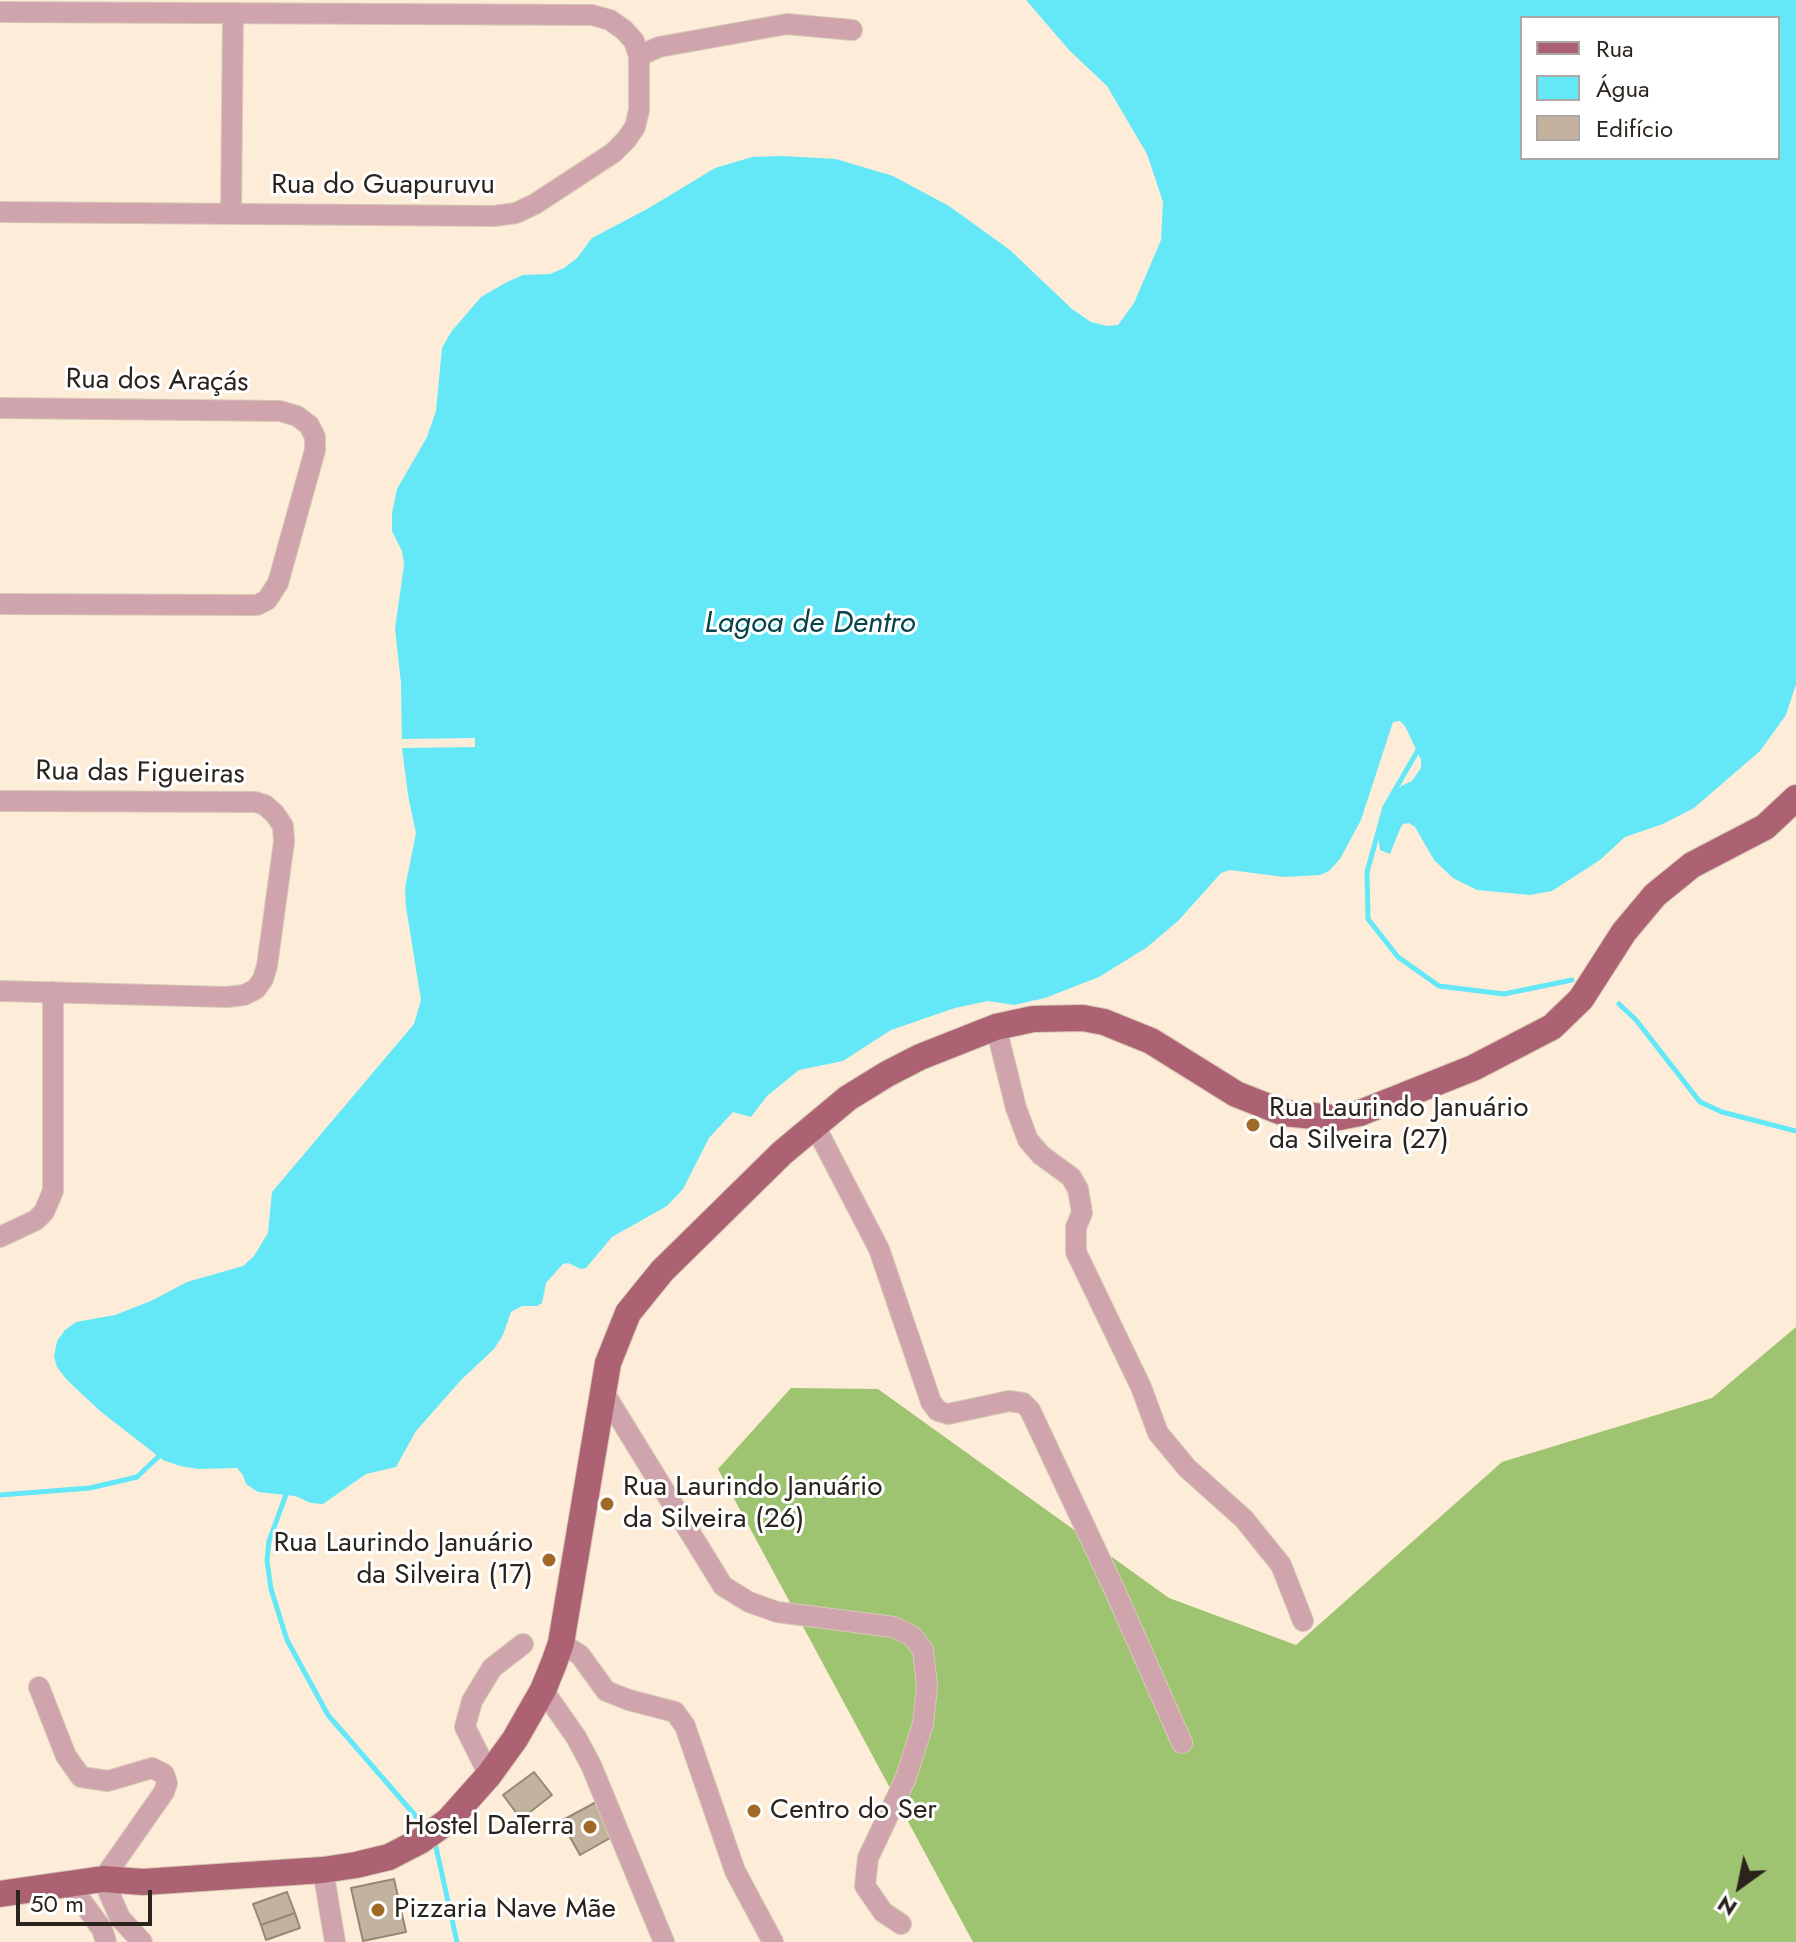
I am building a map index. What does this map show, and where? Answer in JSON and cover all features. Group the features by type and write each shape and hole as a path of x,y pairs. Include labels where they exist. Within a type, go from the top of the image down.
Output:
{"main road":[{"path":"0,1894 103,1879 143,1882 323,1870 389,1857 420,1841 448,1821 489,1775 515,1739 543,1690 561,1643 603,1391 617,1335 628,1313 645,1290 814,1124 887,1074 920,1057 996,1027 1060,1017 1104,1022 1151,1041 1214,1081 1262,1106 1310,1118 1360,1113 1473,1068 1552,1027 1581,999 1624,932 1655,895 1692,865 1765,827 1796,798"}],"street":[{"path":"0,12 233,13 231,214"},
{"name":"Rua do Guapuruvu","path":"0,212 494,216 516,213 561,187 613,153 635,127 639,110 639,56 634,41 610,20 592,15 233,13"},
{"path":"639,56 659,47 787,24 852,30"},
{"name":"Rua dos Araçás","path":"0,408 280,411 297,416 309,425 315,437 315,450 278,583 267,600 257,605 0,604"},
{"name":"Rua das Figueiras","path":"0,801 255,802 265,805 283,826 284,842 267,966 256,989 244,995 227,997 53,992"},
{"path":"0,991 53,992 53,1191 44,1212 36,1220 0,1237"},
{"path":"996,1027 1013,1097 1028,1140 1041,1155 1071,1177 1078,1189 1082,1213 1076,1227 1076,1252 1141,1387 1158,1433 1187,1468 1244,1519 1281,1565 1303,1621"},
{"path":"814,1124 879,1249 931,1402 938,1411 948,1414 1009,1401 1023,1403 1030,1410 1182,1743"},
{"path":"603,1391 723,1586 749,1602 777,1612 894,1627 912,1636 923,1650 927,1686 923,1724 905,1780 868,1858 865,1886 883,1912 901,1924"},
{"path":"561,1643 580,1655 606,1691 675,1712 685,1726 735,1871 773,1942"},
{"path":"489,1775 465,1727 468,1714 472,1701 492,1668 523,1644"},
{"path":"39,1687 66,1756 81,1777 108,1781 152,1768 164,1774 167,1783 164,1792 103,1879 120,1918 142,1942"},
{"path":"543,1690 576,1737 591,1765 664,1942"},
{"path":"323,1870 335,1942"},
{"path":"69,1884 102,1929 106,1942"}],"green space":[{"path":"1796,1327 1796,1942 973,1942 718,1469 791,1388 878,1389 1169,1598 1296,1645 1502,1462 1712,1398"}],"water":[{"name":"Lagoa de Dentro","path":"1026,0 1796,0 1796,684 1786,715 1760,751 1694,808 1663,824 1625,837 1600,860 1552,891 1530,895 1477,890 1453,878 1434,860 1415,827 1409,823 1403,824 1390,854 1380,850 1378,835 1384,812 1393,795 1401,786 1412,781 1421,768 1421,760 1405,726 1400,721 1393,722 1361,820 1340,859 1329,871 1320,875 1284,877 1230,870 1221,873 1178,921 1146,948 1099,977 1045,998 1014,1005 988,1001 955,1008 891,1030 843,1061 799,1070 767,1096 751,1117 733,1112 709,1138 683,1189 667,1206 612,1237 586,1268 563,1264 546,1283 542,1303 522,1306 511,1312 494,1349 462,1379 416,1431 396,1467 366,1474 323,1504 295,1496 258,1492 246,1484 237,1468 198,1469 163,1460 100,1411 67,1380 57,1367 54,1356 57,1341 76,1322 115,1315 187,1282 243,1266 254,1256 268,1233 272,1192 414,1024 421,1000 406,907 405,888 416,833 402,748 401,683 395,629 404,565 402,551 392,531 392,513 397,489 427,437 436,411 442,348 451,332 481,297 523,275 550,274 564,268 577,258 592,238 715,168 752,157 783,156 836,159 893,176 949,206 1010,250 1072,309 1091,322 1118,325 1134,303 1161,240 1163,202 1147,154 1107,86 1069,50"}],"pier":[{"path":"475,738 475,747 402,748 402,739"}],"building":[{"path":"534,1772 552,1795 521,1819 503,1795"},
{"name":"Hostel DaTerra","path":"600,1800 619,1833 580,1855 561,1821"},
{"name":"Pizzaria Nave Mãe","path":"394,1879 406,1932 363,1941 351,1888"},
{"path":"287,1892 295,1913 261,1925 253,1904"},
{"path":"295,1913 300,1928 266,1940 261,1925"}],"waterway":[{"path":"1421,745 1385,807 1367,872 1368,919 1398,957 1439,986 1504,994 1572,980"},
{"path":"1619,1004 1636,1020 1700,1102 1722,1112 1796,1131"},
{"path":"0,1495 90,1488 137,1477 160,1455"},
{"path":"287,1492 269,1541 267,1561 271,1589 287,1640 328,1715 420,1821"},
{"path":"436,1847 457,1942"}],"place":[{"name":"Rua Laurindo Januário da Silveira (27)","path":"1253,1125"},
{"name":"Rua Laurindo Januário da Silveira (26)","path":"607,1504"},
{"name":"Rua Laurindo Januário da Silveira (17)","path":"549,1560"},
{"name":"Centro do Ser","path":"754,1811"},
{"name":"Hostel DaTerra","path":"590,1827"},
{"name":"Pizzaria Nave Mãe","path":"378,1910"}]}
